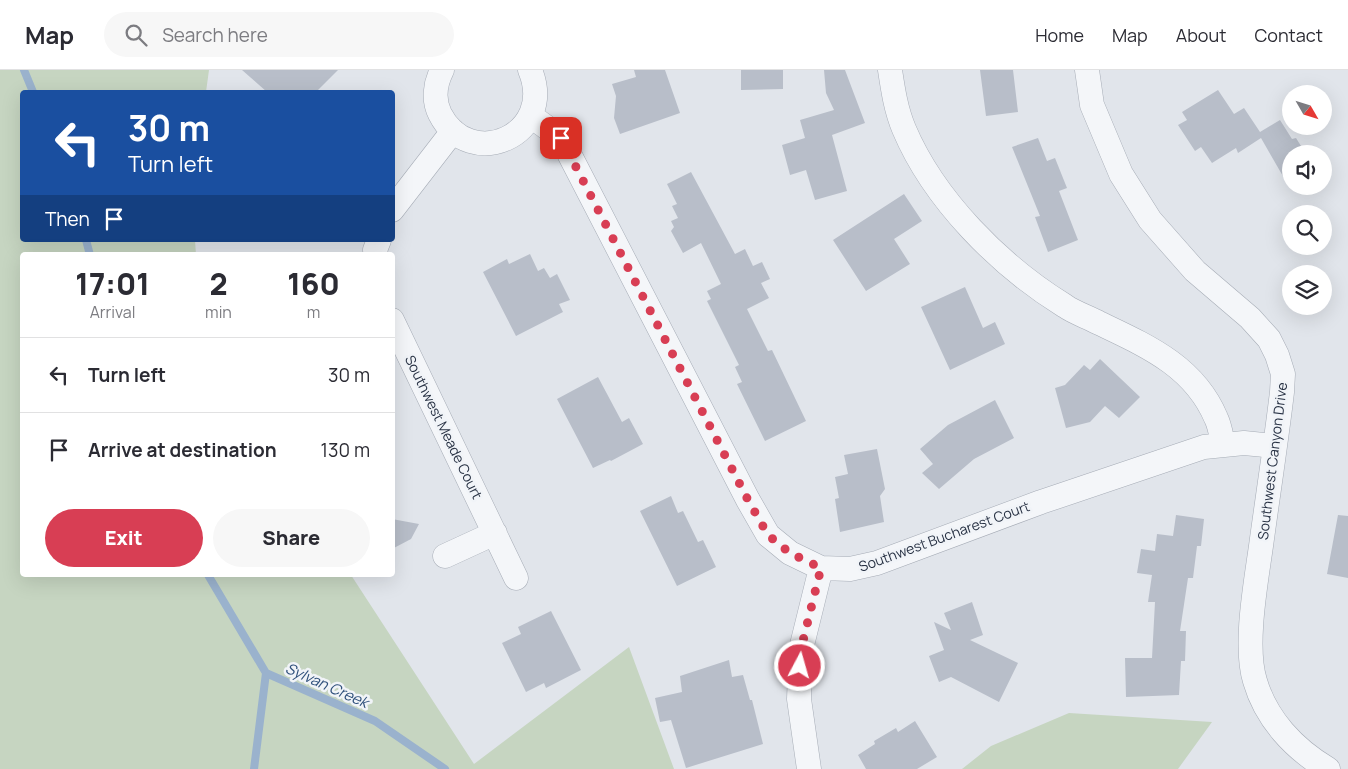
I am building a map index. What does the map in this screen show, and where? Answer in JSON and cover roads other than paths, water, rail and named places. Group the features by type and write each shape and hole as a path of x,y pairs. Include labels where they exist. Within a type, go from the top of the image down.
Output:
{"street":[{"path":"442,70 438,78 435,95 437,108 453,131 466,139 481,143 496,143 517,133 531,116 536,99 535,82 530,70"},
{"path":"890,70 903,128 915,152 943,196 963,220 1035,286 1066,307 1150,348 1173,362 1188,376 1210,406 1217,420 1223,444"},
{"name":"Southwest Canyon Drive","path":"1086,70 1092,105 1121,174 1150,220 1195,271 1250,318 1269,339 1277,355 1283,374 1256,586 1250,649 1254,679 1263,704 1279,729 1315,762 1328,769"},
{"name":"Southwest Bucharest Court","path":"531,116 561,138 748,500 768,535 790,553 821,568 850,569 876,564 1040,502 1204,447 1244,443 1275,446"},
{"path":"395,206 453,131"},
{"name":"Southwest Meade Court","path":"395,326 516,578"},
{"path":"445,556 495,533"},
{"path":"809,769 799,698 801,649 821,568"}],"waterway":[{"name":"Sylvan Creek","path":"24,70 32,90"},
{"name":"Sylvan Creek","path":"87,242 89,252"},
{"name":"Sylvan Creek","path":"209,577 266,673 375,721 445,769"},
{"path":"254,769 266,673"}]}
